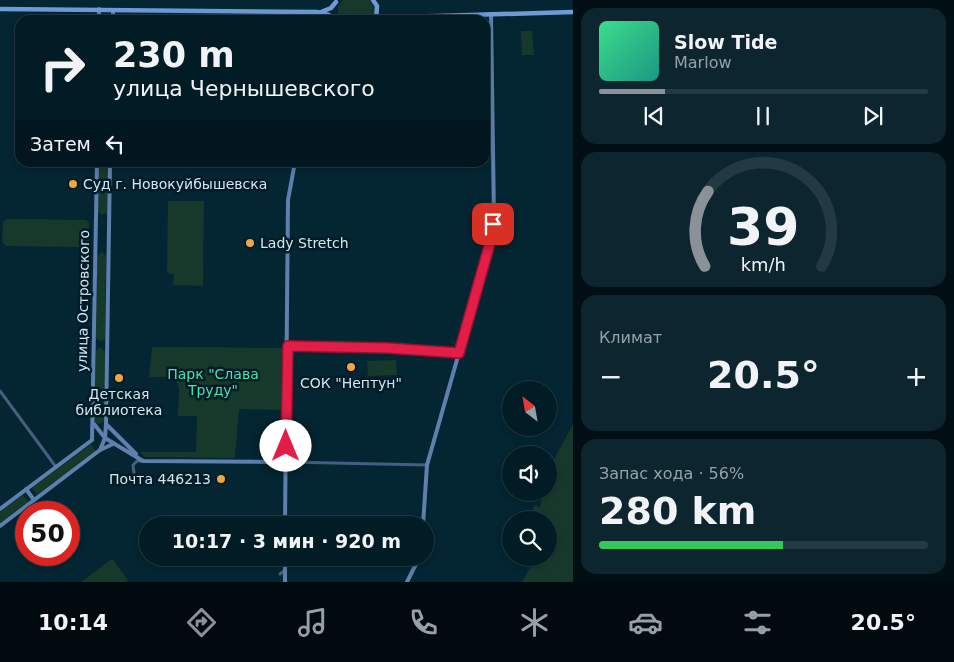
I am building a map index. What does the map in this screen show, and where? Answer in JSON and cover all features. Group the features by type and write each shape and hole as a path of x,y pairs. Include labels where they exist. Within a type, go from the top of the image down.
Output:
{"main road":[{"path":"373,0 378,12 382,15"},
{"path":"0,8 317,12 327,10 337,1"},
{"path":"333,15 337,1"},
{"path":"99,9 99,15"},
{"path":"113,10 113,15"},
{"path":"317,12 329,15"},
{"path":"470,15 573,12"},
{"path":"424,516 427,465 492,236 494,219 491,14"},
{"name":"улица Островского","path":"92,440 97,167"},
{"name":"улица Островского","path":"100,450 106,424 110,167"},
{"path":"285,516 288,200 294,167"},
{"path":"93,423 97,427 106,424 122,443 143,461"},
{"path":"93,423 104,439 143,461 286,462"},
{"path":"0,509 92,440 104,439"},
{"path":"92,440 100,450"},
{"path":"0,526 100,450 112,444"},
{"path":"26,490 34,500"},
{"path":"285,566 285,582"},
{"path":"407,582 415,566"}],"street":[{"path":"288,346 388,348 459,353"},
{"path":"0,391 56,467"},
{"path":"134,473 132,468 134,462 143,461"},
{"path":"286,462 427,465"},
{"path":"280,574 285,570"}],"green space":[{"path":"343,0 370,0 374,9 373,15 338,15 338,7"},
{"path":"521,31 532,31 534,55 522,55"},
{"path":"99,167 108,167 107,212 102,215 98,212"},
{"path":"168,201 204,201 203,286 173,285 174,274 167,273"},
{"path":"7,219 86,220 89,223 89,244 86,247 6,246 2,242 3,222"},
{"path":"102,252 106,256 105,339 100,341 96,338 97,256"},
{"path":"100,347 105,351 104,422 99,424 94,422 96,351"},
{"name":"Парк \"Слава Труду\"","path":"152,347 282,348 282,410 239,409 235,458 145,457 140,452 196,452 197,416 178,416 179,387 173,377 149,377"},
{"path":"396,360 397,375 368,376 367,361"},
{"path":"573,424 573,582 522,582 531,566 557,566 557,511 533,511 534,505 540,507 541,501 557,501 557,454"},
{"path":"91,444 96,451 37,495 32,488"},
{"path":"23,495 27,501 15,501 15,512 0,523 0,512"},
{"path":"112,559 128,580 126,582 81,582"}],"place":[{"name":"Суд г. Новокуйбышевска","path":"73,184"},
{"name":"Lady Stretch","path":"250,243"},
{"name":"СОК \"Нептун\"","path":"351,367"},
{"name":"Детская библиотека","path":"119,378"},
{"name":"Почта 446213","path":"221,479"}],"route":[{"path":"286,446 288,346 388,348 459,353 492,236 493,224"}]}
